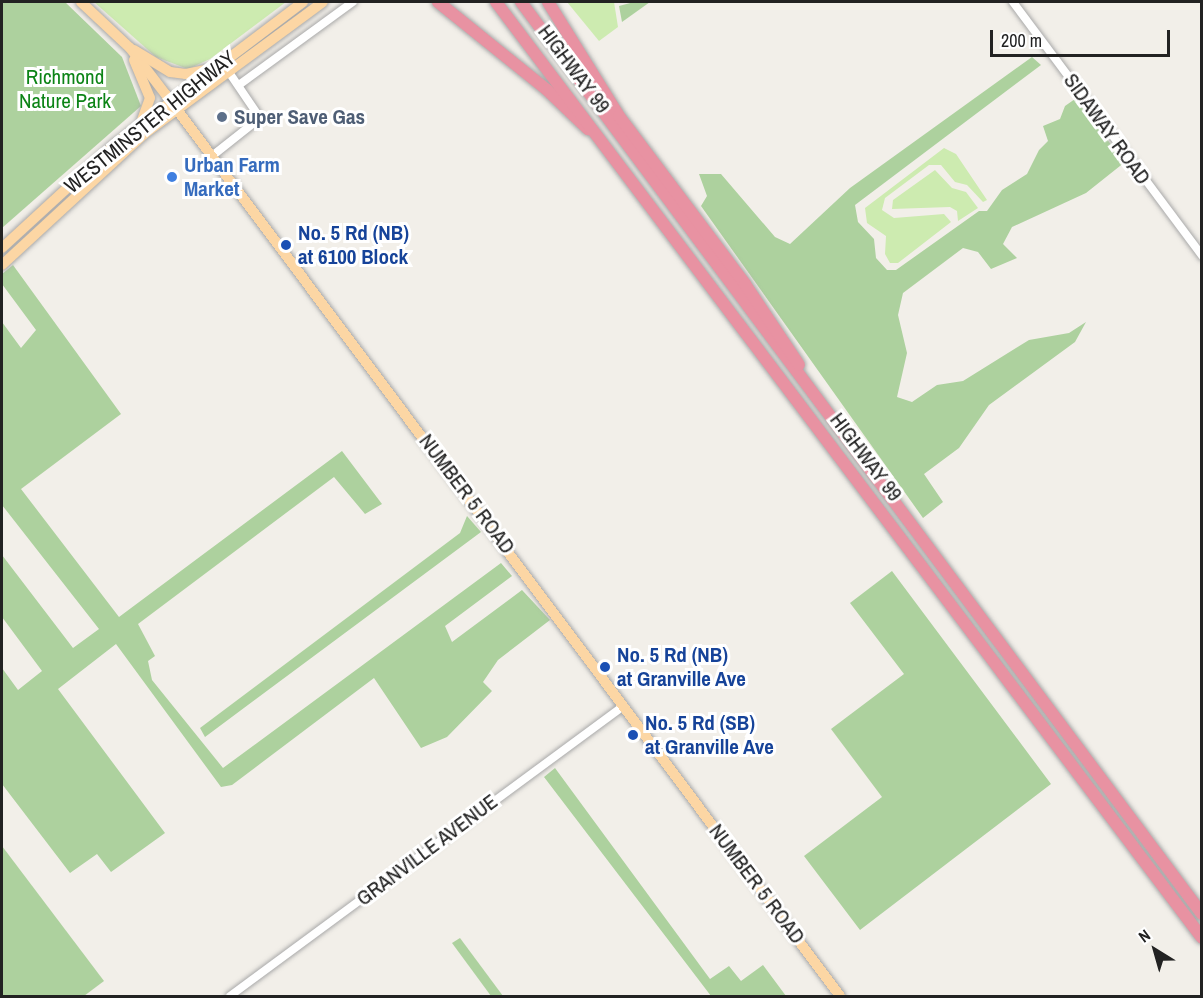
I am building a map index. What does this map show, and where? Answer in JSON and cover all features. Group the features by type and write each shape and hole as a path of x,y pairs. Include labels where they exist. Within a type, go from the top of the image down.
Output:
{"highway":[{"path":"438,2 547,90 608,146"},
{"name":"HIGHWAY 99","path":"496,2 608,146 1202,938"},
{"name":"HIGHWAY 99","path":"520,2 1202,914"},
{"path":"548,2 619,116 746,284 826,412"}],"main road":[{"name":"NUMBER 5 ROAD","path":"81,2 130,48 174,105 840,996"},
{"name":"WESTMINSTER HIGHWAY","path":"2,265 108,164 213,69 303,2"},
{"name":"WESTMINSTER HIGHWAY","path":"2,248 138,126 228,71 323,2"},
{"path":"130,48 170,72 213,69"},
{"path":"130,48 150,98 138,126"}],"street":[{"name":"WESTMINSTER HIGHWAY","path":"239,85 353,2"},
{"name":"SIDAWAY ROAD","path":"1013,2 1202,256"},
{"name":"WESTMINSTER HIGHWAY","path":"212,156 259,122 258,111 228,71"},
{"name":"GRANVILLE AVENUE","path":"230,996 624,706"}],"green space":[{"name":"Richmond Nature Park","path":"2,2 65,2 122,57 141,106 2,228"},
{"path":"94,2 286,2 210,59 188,69 156,57"},
{"path":"567,2 614,2 618,27 599,41"},
{"path":"634,2 650,2 622,22 619,6"},
{"path":"1032,57 1041,65 855,205 858,222 874,239 876,258 887,270 896,270 979,211 987,211 1002,190 1027,174 1039,150 1048,141 1043,126 1060,119 1065,106 1075,99 1125,162 1086,193 1012,227 1003,244 1017,258 991,269 978,252 963,248 903,293 898,315 907,353 897,397 912,402 937,385 963,381 1029,340 1069,333 1086,322 1075,342 989,405 959,448 924,474 943,502 923,518 701,206 707,196 699,174 721,174 775,237 790,244 850,188"},
{"path":"944,148 956,154 987,200 983,202 967,185 955,182 941,165 929,165 885,198 882,210 894,218 944,214 951,222 898,263 890,263 885,254 886,236 867,223 865,208"},
{"path":"935,170 952,188 966,192 978,208 958,221 957,211 950,207 892,209 893,200"},
{"path":"13,265 121,414 21,489 119,617 342,451 382,504 365,514 334,477 138,624 155,656 148,661 152,680 223,768 501,563 512,576 445,626 452,642 522,590 550,620 498,660 483,682 492,691 447,737 421,748 374,678 232,785 221,787 116,644 58,689 165,833 111,872 97,854 70,873 2,784 2,668 18,690 42,671 2,617 2,555 73,648 99,629 2,505 2,322 21,348 36,330 2,284 2,274"},
{"path":"467,516 481,532 205,737 200,728 460,533"},
{"path":"892,571 1051,784 860,930 804,856 882,797 831,729 904,674 850,603"},
{"path":"555,768 710,979 729,966 741,981 763,965 786,996 711,996 544,777"},
{"path":"2,846 104,981 84,996 2,996"},
{"path":"460,938 503,996 491,996 452,943"}],"place":[{"name":"Super Save Gas","path":"222,117"},
{"name":"Urban Farm Market","path":"172,177"},
{"name":"No. 5 Rd (NB) at 6100 Block","path":"286,245"},
{"name":"No. 5 Rd (NB) at Granville Ave","path":"605,667"},
{"name":"No. 5 Rd (SB) at Granville Ave","path":"633,735"}]}
